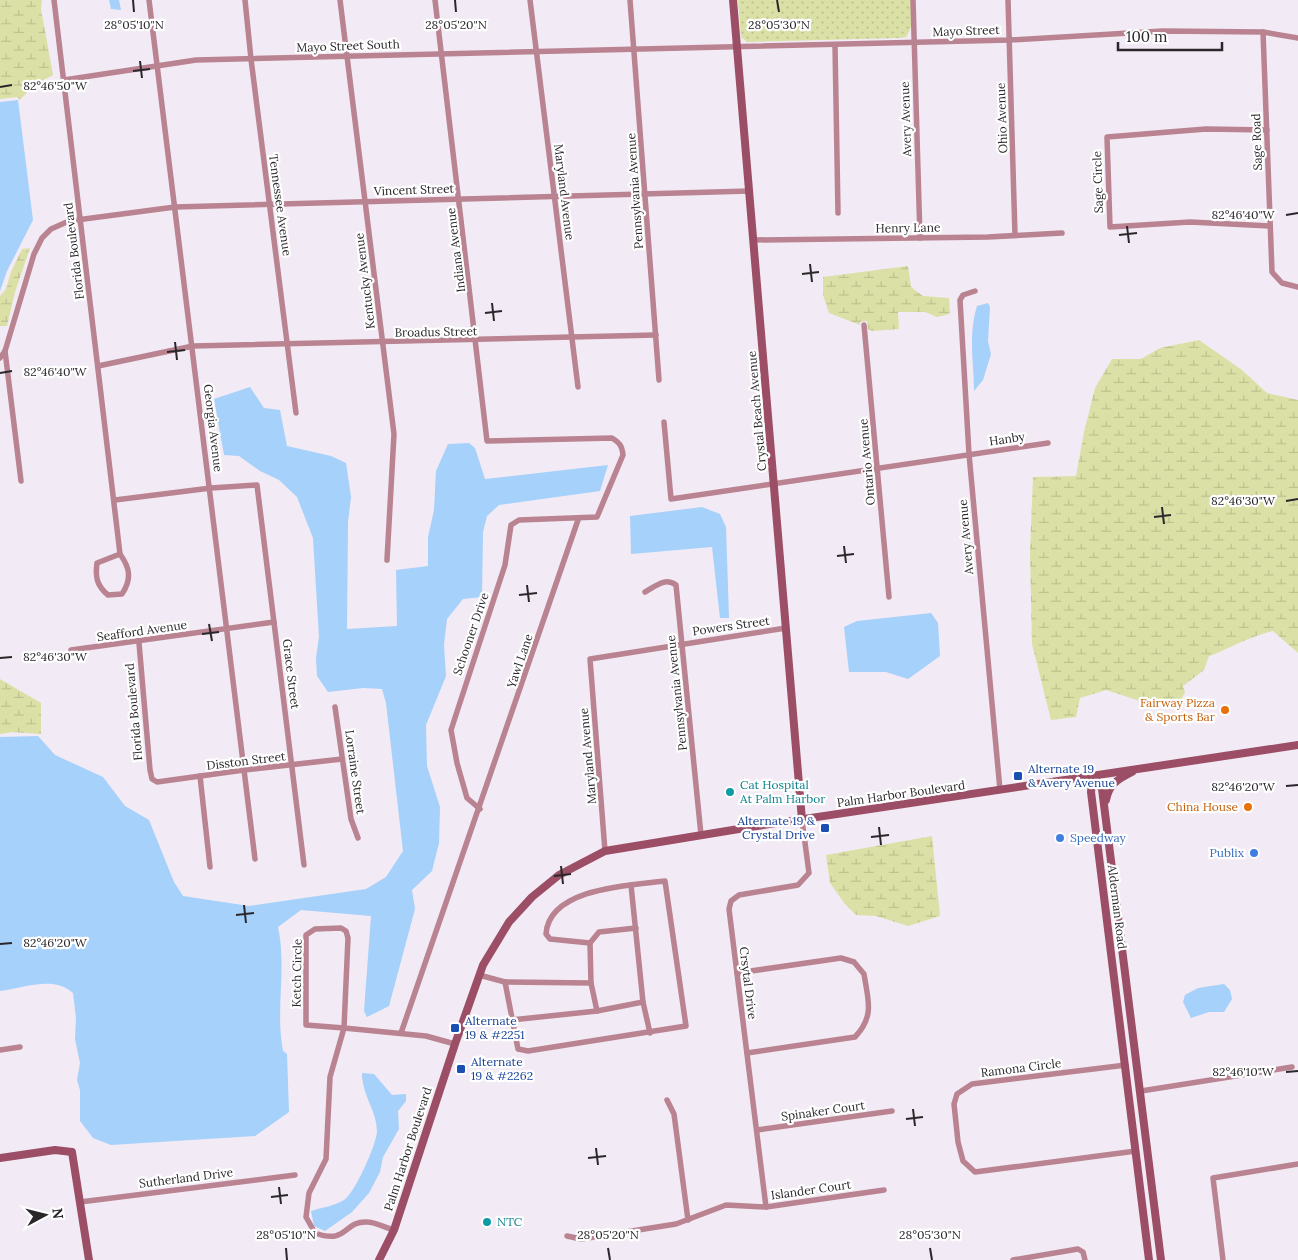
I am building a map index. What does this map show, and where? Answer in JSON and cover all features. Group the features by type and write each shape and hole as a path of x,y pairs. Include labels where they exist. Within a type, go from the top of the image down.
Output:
{"main road":[{"name":"Crystal Beach Avenue","path":"733,0 802,820"},
{"name":"Palm Harbor Boulevard","path":"379,1260 394,1230 454,1044 480,975 508,922 532,897 559,876 606,851 1298,745"},
{"path":"1104,810 1111,786 1116,780 1140,769"},
{"name":"Alderman Road","path":"1093,776 1102,790 1161,1260"},
{"name":"Alderman Road","path":"1093,776 1091,792 1149,1260"},
{"path":"0,1158 55,1150 72,1152 89,1260"}],"street":[{"name":"Florida Boulevard","path":"54,0 120,554"},
{"name":"Georgia Avenue","path":"149,0 211,488 255,859"},
{"name":"Tennessee Avenue","path":"245,0 296,413"},
{"name":"Kentucky Avenue","path":"340,0 394,434 387,560"},
{"name":"Indiana Avenue","path":"436,0 477,341 486,439 488,442 612,438 620,442 623,455 598,517 578,520"},
{"name":"Maryland Avenue","path":"530,0 578,387"},
{"name":"Pennsylvania Avenue","path":"630,0 659,380"},
{"name":"Avery Avenue","path":"913,0 920,238"},
{"name":"Ohio Avenue","path":"1008,0 1015,235"},
{"name":"Mayo Street","path":"634,50 1010,40 1163,31 1263,32 1298,38"},
{"name":"Sage Road","path":"1263,32 1272,272 1275,278 1282,283 1298,287"},
{"path":"835,45 838,213"},
{"name":"Mayo Street South","path":"64,80 196,60 634,50"},
{"name":"Sage Circle","path":"1267,130 1206,129 1107,137 1110,227 1190,222 1270,226"},
{"name":"Vincent Street","path":"5,351 34,254 42,238 61,223 175,207 750,191"},
{"name":"Henry Lane","path":"754,240 920,238 1062,233"},
{"name":"Avery Avenue","path":"975,291 963,295 960,300 969,454 1000,790"},
{"name":"Ontario Avenue","path":"864,325 889,597"},
{"name":"Broadus Street","path":"98,366 193,346 477,341 656,335"},
{"path":"0,358 5,351"},
{"path":"5,351 21,480"},
{"path":"664,422 672,499 774,485"},
{"name":"Hanby","path":"774,485 1048,443"},
{"name":"Grace Street","path":"211,488 257,485 304,865"},
{"path":"115,500 211,488"},
{"name":"Schooner Drive","path":"480,809 467,798 455,756 451,730 505,565 511,525 519,520 578,520"},
{"name":"Yawl Lane","path":"402,1033 578,520"},
{"path":"120,554 128,567 128,586 122,594 108,595 100,588 96,575 98,563 120,554"},
{"name":"Pennsylvania Avenue","path":"645,592 663,581 671,581 676,585 701,835"},
{"name":"Seafford Avenue","path":"72,650 139,643 274,622"},
{"name":"Powers Street","path":"590,659 786,628"},
{"name":"Florida Boulevard","path":"139,643 141,685 152,779"},
{"name":"Maryland Avenue","path":"590,659 606,851"},
{"name":"Lorraine Street","path":"335,707 351,819 358,838"},
{"name":"Disston Street","path":"152,779 157,782 342,759"},
{"path":"200,776 210,867"},
{"name":"Crsytal Drive","path":"766,1206 729,909 731,900 739,895 798,885 804,881 809,873 802,820"},
{"path":"505,982 518,1049 528,1051 686,1026 665,881 593,892 567,902 551,916 546,934 550,940 590,943"},
{"path":"631,885 643,1002 650,1033"},
{"name":"Ketch Circle","path":"344,1028 348,938 346,931 341,928 315,929 309,931 305,939 306,1025 402,1033 454,1044"},
{"path":"597,1012 591,983 590,943 599,932 636,928"},
{"path":"737,974 841,958 848,960 864,974 868,1005 866,1024 862,1032 855,1037 747,1053"},
{"path":"480,975 505,982 591,983"},
{"path":"511,1020 597,1012 643,1002"},
{"path":"344,1028 330,1077 326,1159 309,1193 306,1217 310,1228 315,1234 329,1238 336,1238 357,1224 367,1222 394,1230"},
{"path":"0,1050 20,1047"},
{"name":"Ramona Circle","path":"1126,1065 972,1084 957,1094 954,1104 958,1142 963,1161 975,1172 1136,1152"},
{"path":"1141,1091 1292,1068"},
{"path":"667,1100 674,1114 688,1220"},
{"name":"Spinaker Court","path":"757,1130 892,1111"},
{"path":"1223,1260 1213,1178 1298,1164"},
{"name":"Sutherland Drive","path":"80,1202 295,1174"},
{"name":"Islander Court","path":"567,1236 581,1239 676,1224 726,1205 766,1206 884,1190"},
{"path":"1013,1260 1078,1249 1083,1252 1085,1260"}],"green space":[{"path":"0,0 42,0 41,9 53,75 34,85 20,100 17,97 0,99"},
{"path":"738,0 911,0 912,26 906,37 899,38 747,42 741,37"},
{"path":"30,248 15,292 7,326 0,326 0,296 6,289 11,272 22,249"},
{"path":"908,266 911,287 923,296 949,298 950,314 937,317 925,312 898,312 899,329 872,331 868,329 867,321 860,322 860,325 829,313 823,295 823,277"},
{"path":"1199,340 1242,370 1267,393 1298,400 1298,653 1273,631 1265,633 1209,656 1204,670 1183,686 1185,693 1177,705 1155,706 1106,690 1080,698 1076,717 1051,720 1032,644 1030,552 1033,477 1076,476 1095,388 1112,359 1141,359 1160,348"},
{"path":"0,679 41,703 41,734 13,732 0,734"},
{"path":"932,836 940,916 908,926 876,916 856,915 845,904 830,883 826,855"}],"water":[{"path":"109,0 119,0 121,10 111,9"},
{"path":"18,100 33,220 7,271 0,291 0,102"},
{"path":"988,303 990,307 988,341 991,354 983,380 974,391 972,338 974,317 977,306"},
{"path":"250,387 264,408 280,410 287,446 331,456 346,463 351,497 348,522 347,629 397,626 396,570 428,566 428,537 434,510 436,471 448,444 469,443 475,448 485,479 608,465 600,491 499,505 487,516 483,532 482,597 463,599 447,619 444,645 446,676 426,725 427,766 440,807 439,843 432,871 412,890 415,909 389,1006 367,1017 364,1011 371,916 301,910 278,927 281,958 280,1020 283,1051 287,1054 289,1112 255,1136 111,1145 93,1138 80,1121 80,1090 77,1080 80,1063 75,1039 76,1018 73,993 57,985 48,984 0,991 0,737 38,736 55,755 103,777 125,806 149,820 174,882 183,896 249,906 366,889 386,877 403,851 386,703 382,689 363,688 328,692 317,676 316,658 319,637 313,538 297,497 279,480 260,471 239,456 224,455 214,399"},
{"path":"702,507 720,514 726,527 729,618 720,618 712,547 631,554 630,516"},
{"path":"931,613 938,623 940,656 908,679 886,672 849,672 844,627 857,621"},
{"path":"1224,984 1230,990 1232,999 1224,1012 1209,1012 1191,1018 1183,1002 1185,995 1198,988"},
{"path":"362,1073 374,1074 392,1095 406,1094 406,1101 398,1111 399,1129 383,1157 380,1172 369,1193 352,1212 325,1231 314,1226 311,1211 336,1204 349,1196 364,1168 376,1138 375,1117 364,1089"}],"place":[{"name":"Fairway Pizza & Sports Bar","path":"1225,710"},
{"name":"Alternate 19 & Avery Avenue","path":"1018,776"},
{"name":"Cat Hospital At Palm Harbor","path":"730,792"},
{"name":"China House","path":"1248,807"},
{"name":"Alternate 19 & Crystal Drive","path":"825,828"},
{"name":"Speedway","path":"1060,838"},
{"name":"Publix","path":"1254,853"},
{"name":"Alternate 19 & #2251","path":"455,1028"},
{"name":"Alternate 19 & #2262","path":"461,1069"},
{"name":"NTC","path":"487,1222"}]}
